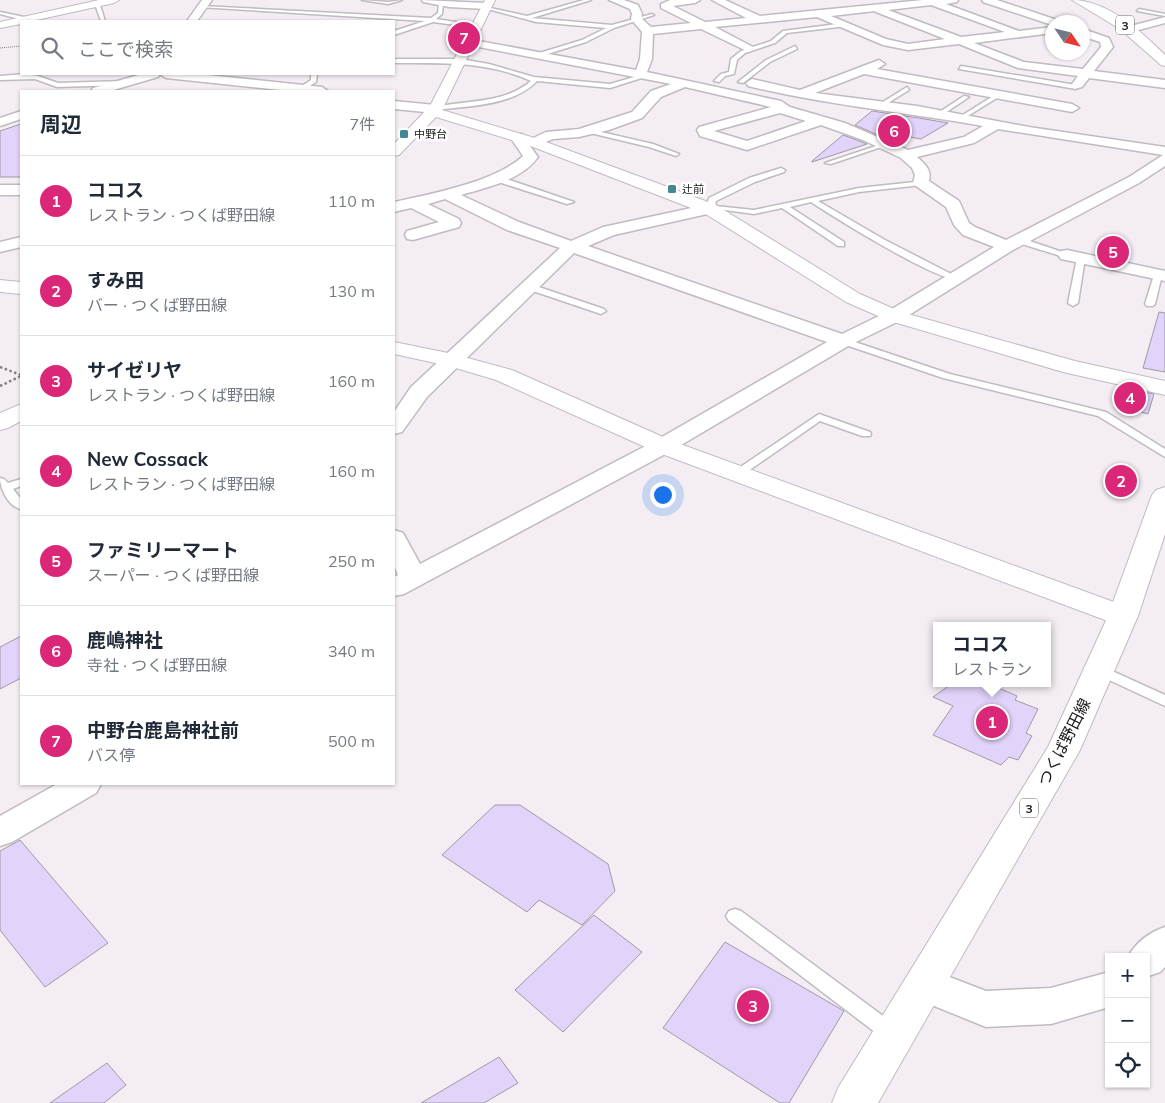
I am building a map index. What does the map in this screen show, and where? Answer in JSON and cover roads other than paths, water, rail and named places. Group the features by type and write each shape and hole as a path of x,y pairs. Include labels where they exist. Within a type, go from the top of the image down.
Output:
{"street":[{"path":"395,151 435,110 487,5 441,3 427,0"},
{"path":"616,0 634,7 637,14 636,19 648,31 644,74"},
{"path":"652,15 674,2 695,0"},
{"path":"717,0 760,20"},
{"path":"854,0 1022,65 1165,84"},
{"path":"648,31 953,0"},
{"path":"987,0 1045,19"},
{"name":"3","path":"1077,0 1101,10 1131,29 1165,62"},
{"path":"929,1 1044,43"},
{"path":"22,20 102,2"},
{"path":"193,20 204,3"},
{"path":"794,4 883,42 908,47 1045,31"},
{"path":"665,6 750,49"},
{"path":"1131,29 1165,20"},
{"path":"0,25 20,21"},
{"path":"1090,35 1105,40 1107,47 1091,60 1086,74 1076,87 1072,108 1073,122 1093,139"},
{"path":"468,42 669,79 781,108 847,129 906,155 919,166 923,175 921,183 953,204 962,224 969,231 1013,243"},
{"path":"803,94 876,64 895,61"},
{"path":"862,70 1072,108"},
{"path":"100,90 151,75"},
{"path":"174,75 294,90"},
{"path":"669,79 764,85 817,97 881,105 995,125 1093,139 1164,159"},
{"path":"525,140 588,131 638,115 656,94 684,83"},
{"path":"817,97 790,107 704,130 706,133 747,146 821,120"},
{"path":"395,105 435,110 525,140 710,209 853,298 894,316 1071,366 1165,388"},
{"path":"0,122 20,115"},
{"path":"906,155 969,140 995,125"},
{"path":"395,207 446,194 495,178 528,162 531,157 525,140"},
{"path":"395,543 403,583 663,446 843,341 894,316 1013,243 1134,180 1164,159"},
{"path":"0,190 20,190"},
{"path":"446,194 513,226 843,341"},
{"path":"412,202 453,223 413,235"},
{"path":"395,426 419,392 571,247 609,231 710,209"},
{"path":"0,247 20,242"},
{"path":"1074,257 1162,275"},
{"path":"0,286 20,288"},
{"path":"395,348 453,360 504,375 663,446 1123,616"},
{"path":"0,423 20,412"},
{"name":"つくば野田線","path":"854,1103 926,985 1064,750 1123,616 1165,495"},
{"path":"0,832 82,785"},
{"path":"1150,956 1165,943"},
{"path":"926,985 986,1009 1051,1006 1105,990"}],"lane":[{"path":"364,0 388,3 400,0"},
{"path":"525,18 587,0"},
{"path":"102,2 98,6 103,20"},
{"path":"204,3 432,20 476,27"},
{"path":"395,33 432,20 440,14 441,3"},
{"path":"487,5 525,18 612,27"},
{"path":"1139,10 1165,15"},
{"path":"0,13 27,19"},
{"path":"538,55 584,40 612,27 652,15"},
{"path":"717,81 723,75 732,73 734,58 750,49 773,42 785,32 845,25"},
{"path":"740,82 768,61 795,48"},
{"path":"395,61 460,61 489,66 533,79 610,86 644,74"},
{"path":"961,68 1076,87"},
{"path":"294,90 314,81 314,75"},
{"path":"0,78 36,77 57,85 124,83"},
{"path":"57,85 68,78"},
{"path":"435,110 510,95 530,86 534,81 533,79"},
{"path":"881,105 907,89"},
{"path":"961,118 998,95"},
{"path":"940,114 966,97"},
{"path":"588,131 651,145 676,154"},
{"path":"829,163 884,145"},
{"path":"781,170 752,180 712,200 710,209 718,207 754,212 859,190 921,183"},
{"path":"495,178 570,202"},
{"path":"812,200 883,244 913,260 955,278"},
{"path":"784,206 841,244"},
{"path":"1013,243 1074,257 1073,303"},
{"path":"1150,304 1162,275"},
{"path":"530,287 601,311"},
{"path":"843,341 948,376 1102,414 1165,454"},
{"path":"737,474 819,417 866,434"},
{"path":"3,484 20,482"},
{"path":"3,484 20,505"},
{"path":"1099,670 1165,701"},
{"path":"735,916 895,1036"}],"place":[{"name":"中野台鹿島神社前","path":"464,38"},
{"name":"鹿嶋神社","path":"894,131"},
{"name":"中野台","path":"404,134"},
{"name":"辻前","path":"672,189"},
{"name":"ファミリーマート","path":"1113,252"},
{"name":"New Cossack","path":"1130,398"},
{"name":"すみ田","path":"1121,481"},
{"name":"ココス","path":"992,722"},
{"name":"サイゼリヤ","path":"753,1006"}]}
